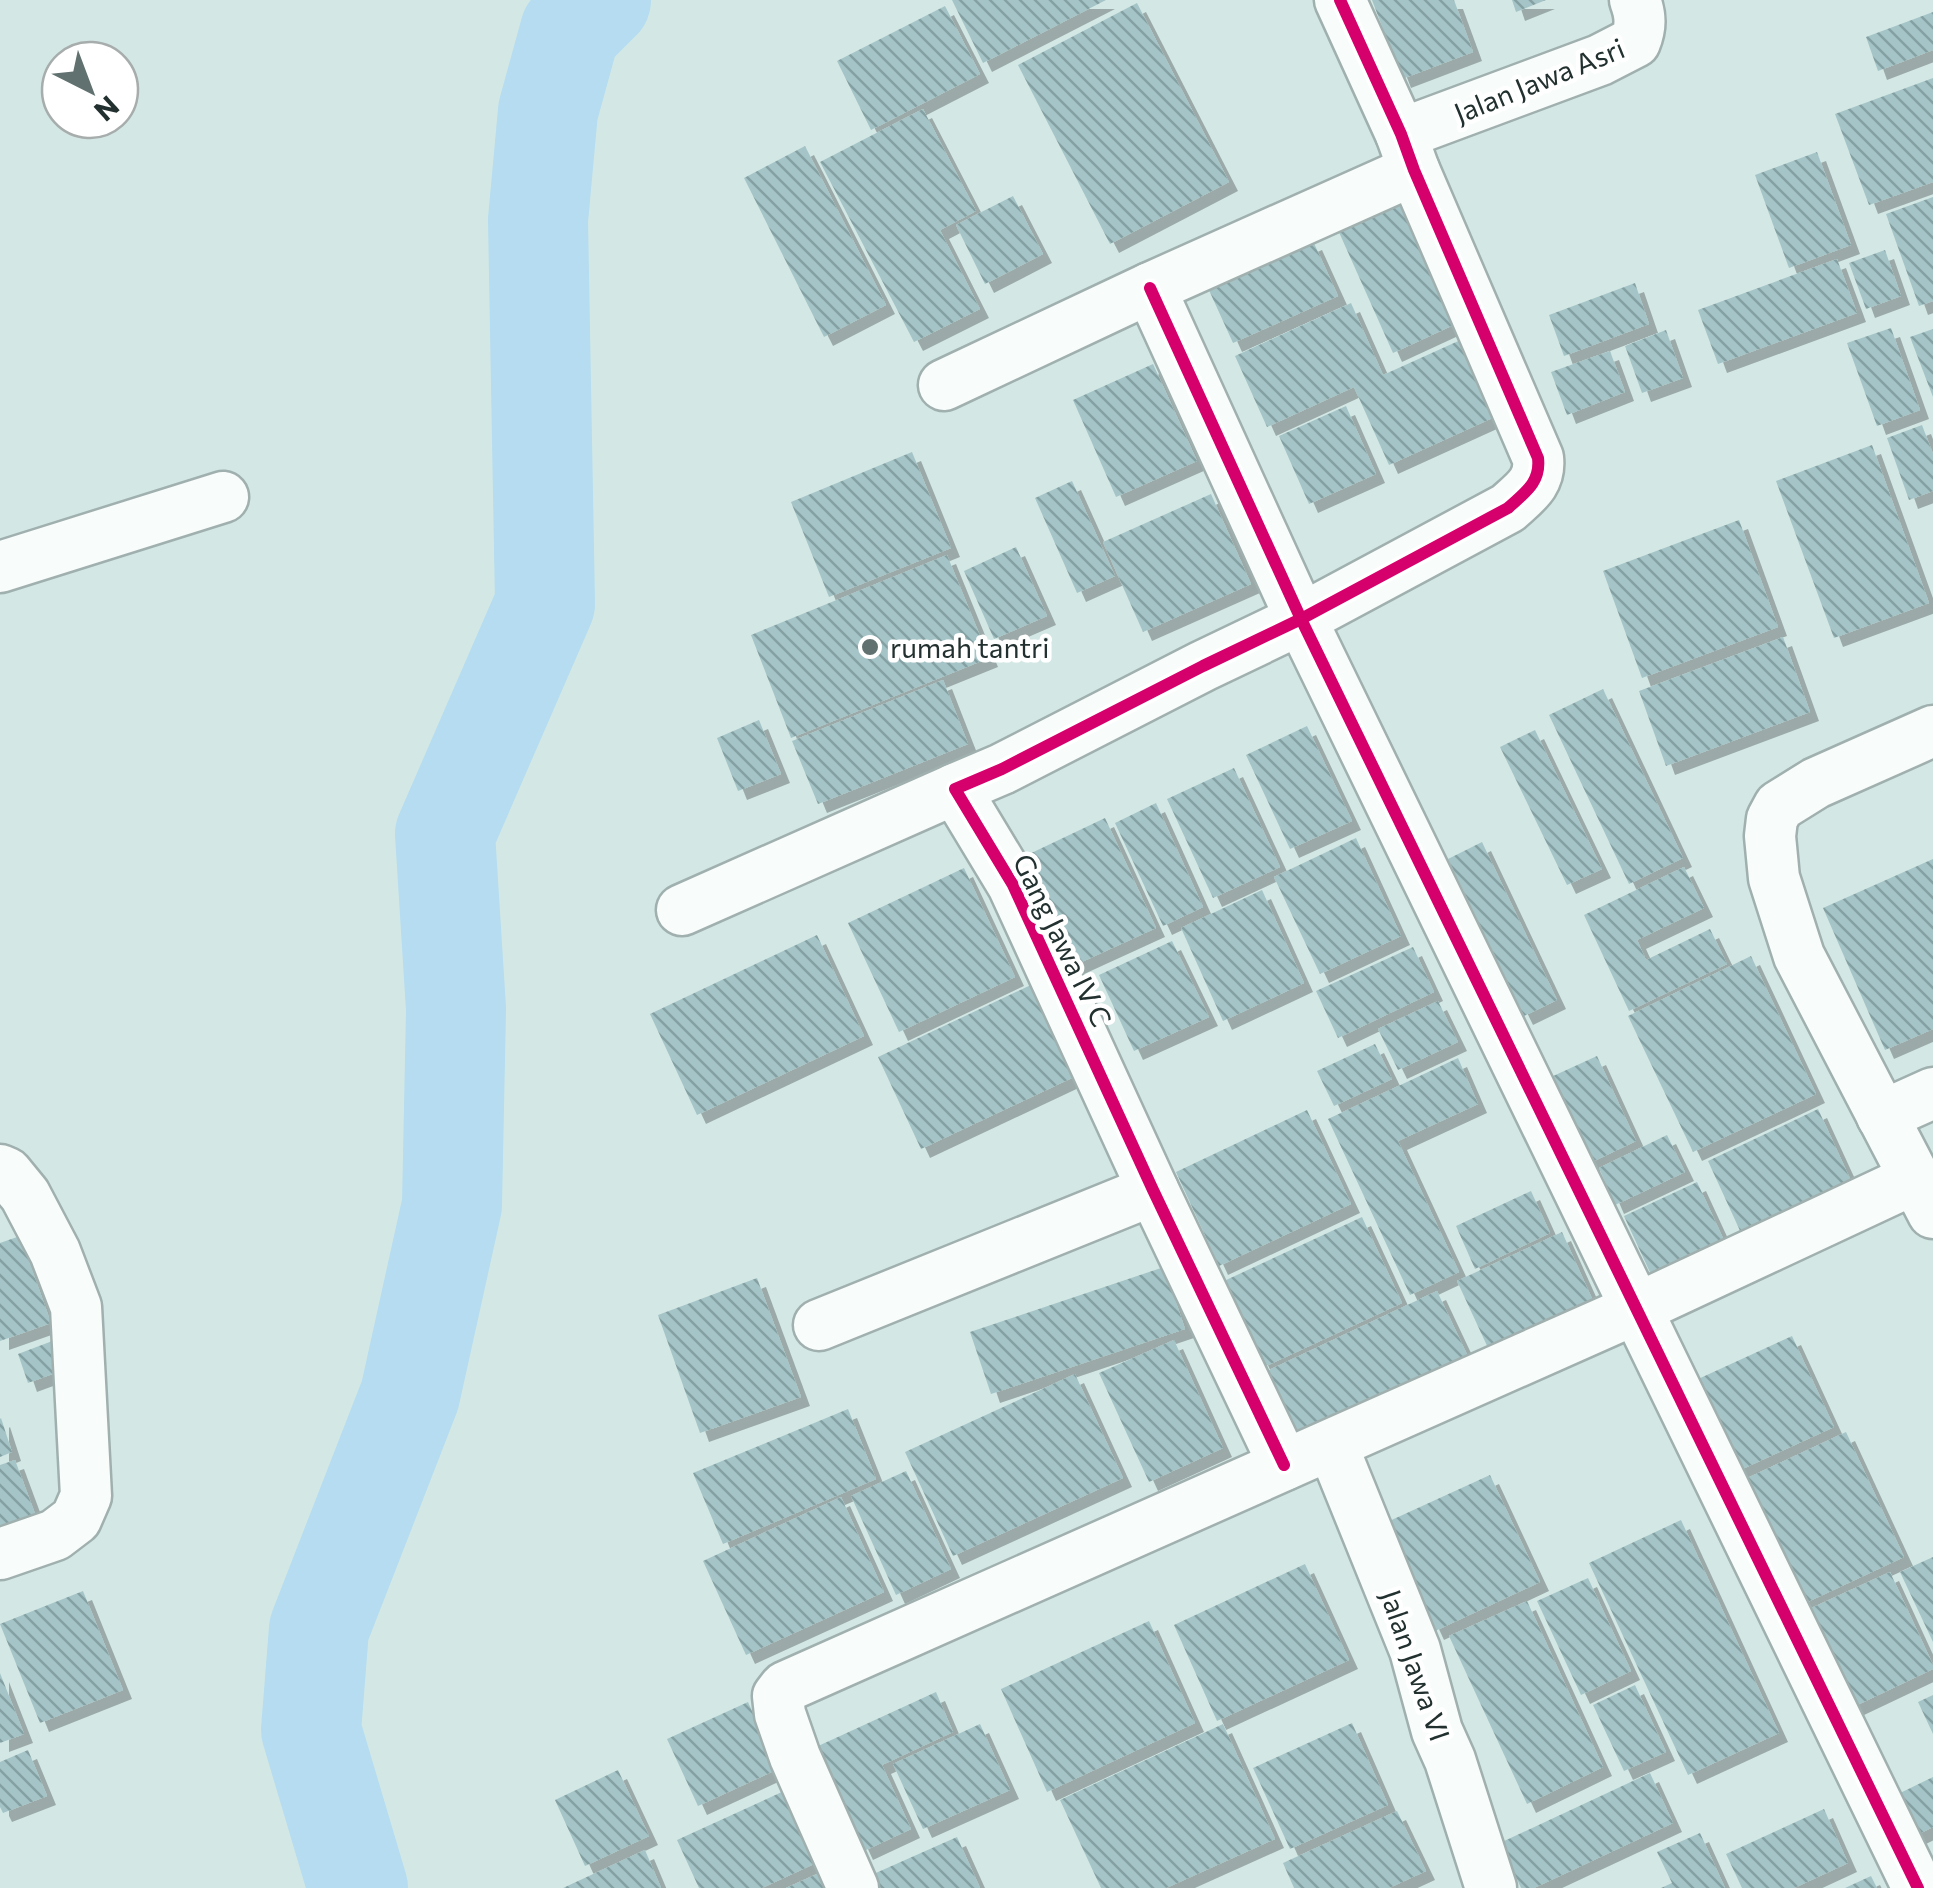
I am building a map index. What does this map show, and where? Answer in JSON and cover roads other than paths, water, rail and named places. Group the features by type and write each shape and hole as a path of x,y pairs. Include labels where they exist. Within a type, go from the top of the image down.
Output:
{"street":[{"path":"682,910 1002,770 1301,619 1508,508 1534,484 1538,458 1340,0"},
{"name":"Jalan Jawa Asri","path":"1408,152 1635,42 1640,12 1635,0"},
{"path":"944,385 1150,288 1408,152"},
{"path":"1150,288 1301,619 1918,1888"},
{"path":"0,567 223,497"},
{"path":"853,1888 780,1714 778,1696 784,1687 1638,1308 1924,1195 1799,956 1774,878 1770,836 1779,806 1816,784 1933,732"},
{"name":"Gang Jawa IV C","path":"955,789 1013,885 1284,1465"},
{"path":"1882,1116 1933,1093"},
{"path":"0,1170 8,1173 25,1195 76,1308 86,1496 76,1519 55,1535 0,1554"},
{"path":"819,1325 1153,1190"},
{"name":"Jalan Jawa VI","path":"1332,1445 1415,1650 1437,1731 1492,1888"}],"waterway":[{"path":"358,1888 311,1730 319,1629 410,1395 452,1205 456,1009 445,834 545,604 538,220 548,111 570,31 601,0"}],"place":[{"name":"rumah tantri","path":"870,647"}]}
